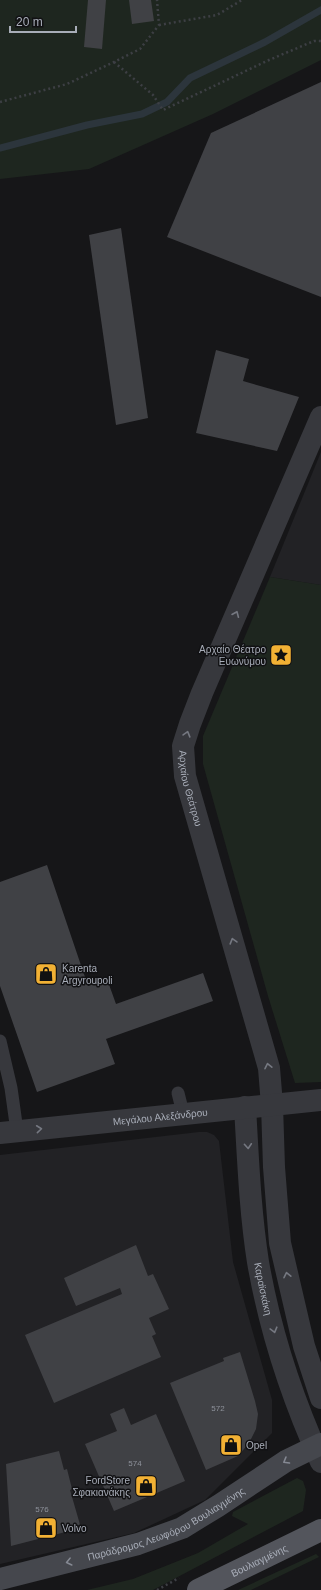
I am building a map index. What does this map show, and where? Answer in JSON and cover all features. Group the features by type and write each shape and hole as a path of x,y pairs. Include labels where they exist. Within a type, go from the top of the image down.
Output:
{"main road":[{"name":"Βουλιαγμένης","path":"198,1590 321,1530"}],"street":[{"name":"Αρχαίου Θεάτρου","path":"272,1105 269,1068 186,776 183,746 202,693 321,417"},
{"name":"Μεγάλου Αλεξάνδρου","path":"8,1132 180,1103 245,1107 321,1100"},
{"path":"272,1105 274,1167 280,1243 304,1346 321,1398"},
{"name":"Καραϊσκάκη","path":"245,1107 250,1190 258,1262 270,1316 285,1371 319,1451"},
{"name":"Παράδρομος Λεωφόρου Βουλιαγμένης","path":"0,1579 138,1544 182,1528 286,1461 319,1451"}],"lane":[{"path":"0,1041 11,1088 8,1132"}],"path":[{"path":"0,102 67,84 140,49 159,25 159,6 157,0"},
{"path":"159,25 217,15 242,0"},
{"path":"114,62 154,95 163,110 269,60 314,41 321,40"}],"shaded area":[{"path":"0,0 321,0 321,60 213,114 89,169 0,179"},
{"path":"321,452 321,585 270,577"},
{"path":"270,577 321,585 321,1082 295,1083 268,996 203,764 203,736"},
{"path":"207,1132 214,1135 219,1141 233,1262 272,1400 272,1433 205,1500 134,1533 0,1564 0,1155"},
{"path":"297,1478 303,1481 306,1490 303,1511 153,1590 87,1590 133,1579 198,1553 248,1524 232,1516 233,1512"},
{"path":"316,1554 319,1557 251,1590 238,1590"}],"building":[{"path":"88,0 106,0 102,49 84,47"},
{"path":"129,0 151,0 154,21 132,24"},
{"path":"321,82 321,297 167,237 211,133"},
{"path":"121,228 148,418 116,425 89,235"},
{"path":"216,350 249,359 243,381 299,397 277,451 196,433"},
{"path":"47,865 88,986 107,979 116,1004 203,973 213,1001 106,1039 115,1064 37,1092 0,986 0,882"},
{"path":"136,1245 148,1276 153,1274 169,1309 149,1318 156,1334 152,1336 161,1357 54,1403 25,1335 122,1294 120,1288 76,1306 64,1278"},
{"path":"240,1352 258,1414 256,1429 249,1443 238,1456 206,1470 170,1383 224,1361 223,1358"},
{"path":"124,1408 131,1425 156,1414 185,1481 114,1511 85,1444 117,1431 110,1414"},
{"path":"59,1451 64,1470 67,1469 72,1489 70,1490 81,1528 11,1546 6,1464"}],"waterway":[{"path":"0,148 87,125 142,114 167,102 190,78 265,42 321,10"}],"place":[{"name":"Αρχαίο Θέατρο Ευωνύμου","path":"281,655"},
{"name":"Karenta Argyroupoli","path":"46,974"},
{"name":"Opel","path":"231,1445"},
{"name":"FordStore Σφακιανάκης","path":"146,1486"},
{"name":"Volvo","path":"46,1528"}]}
